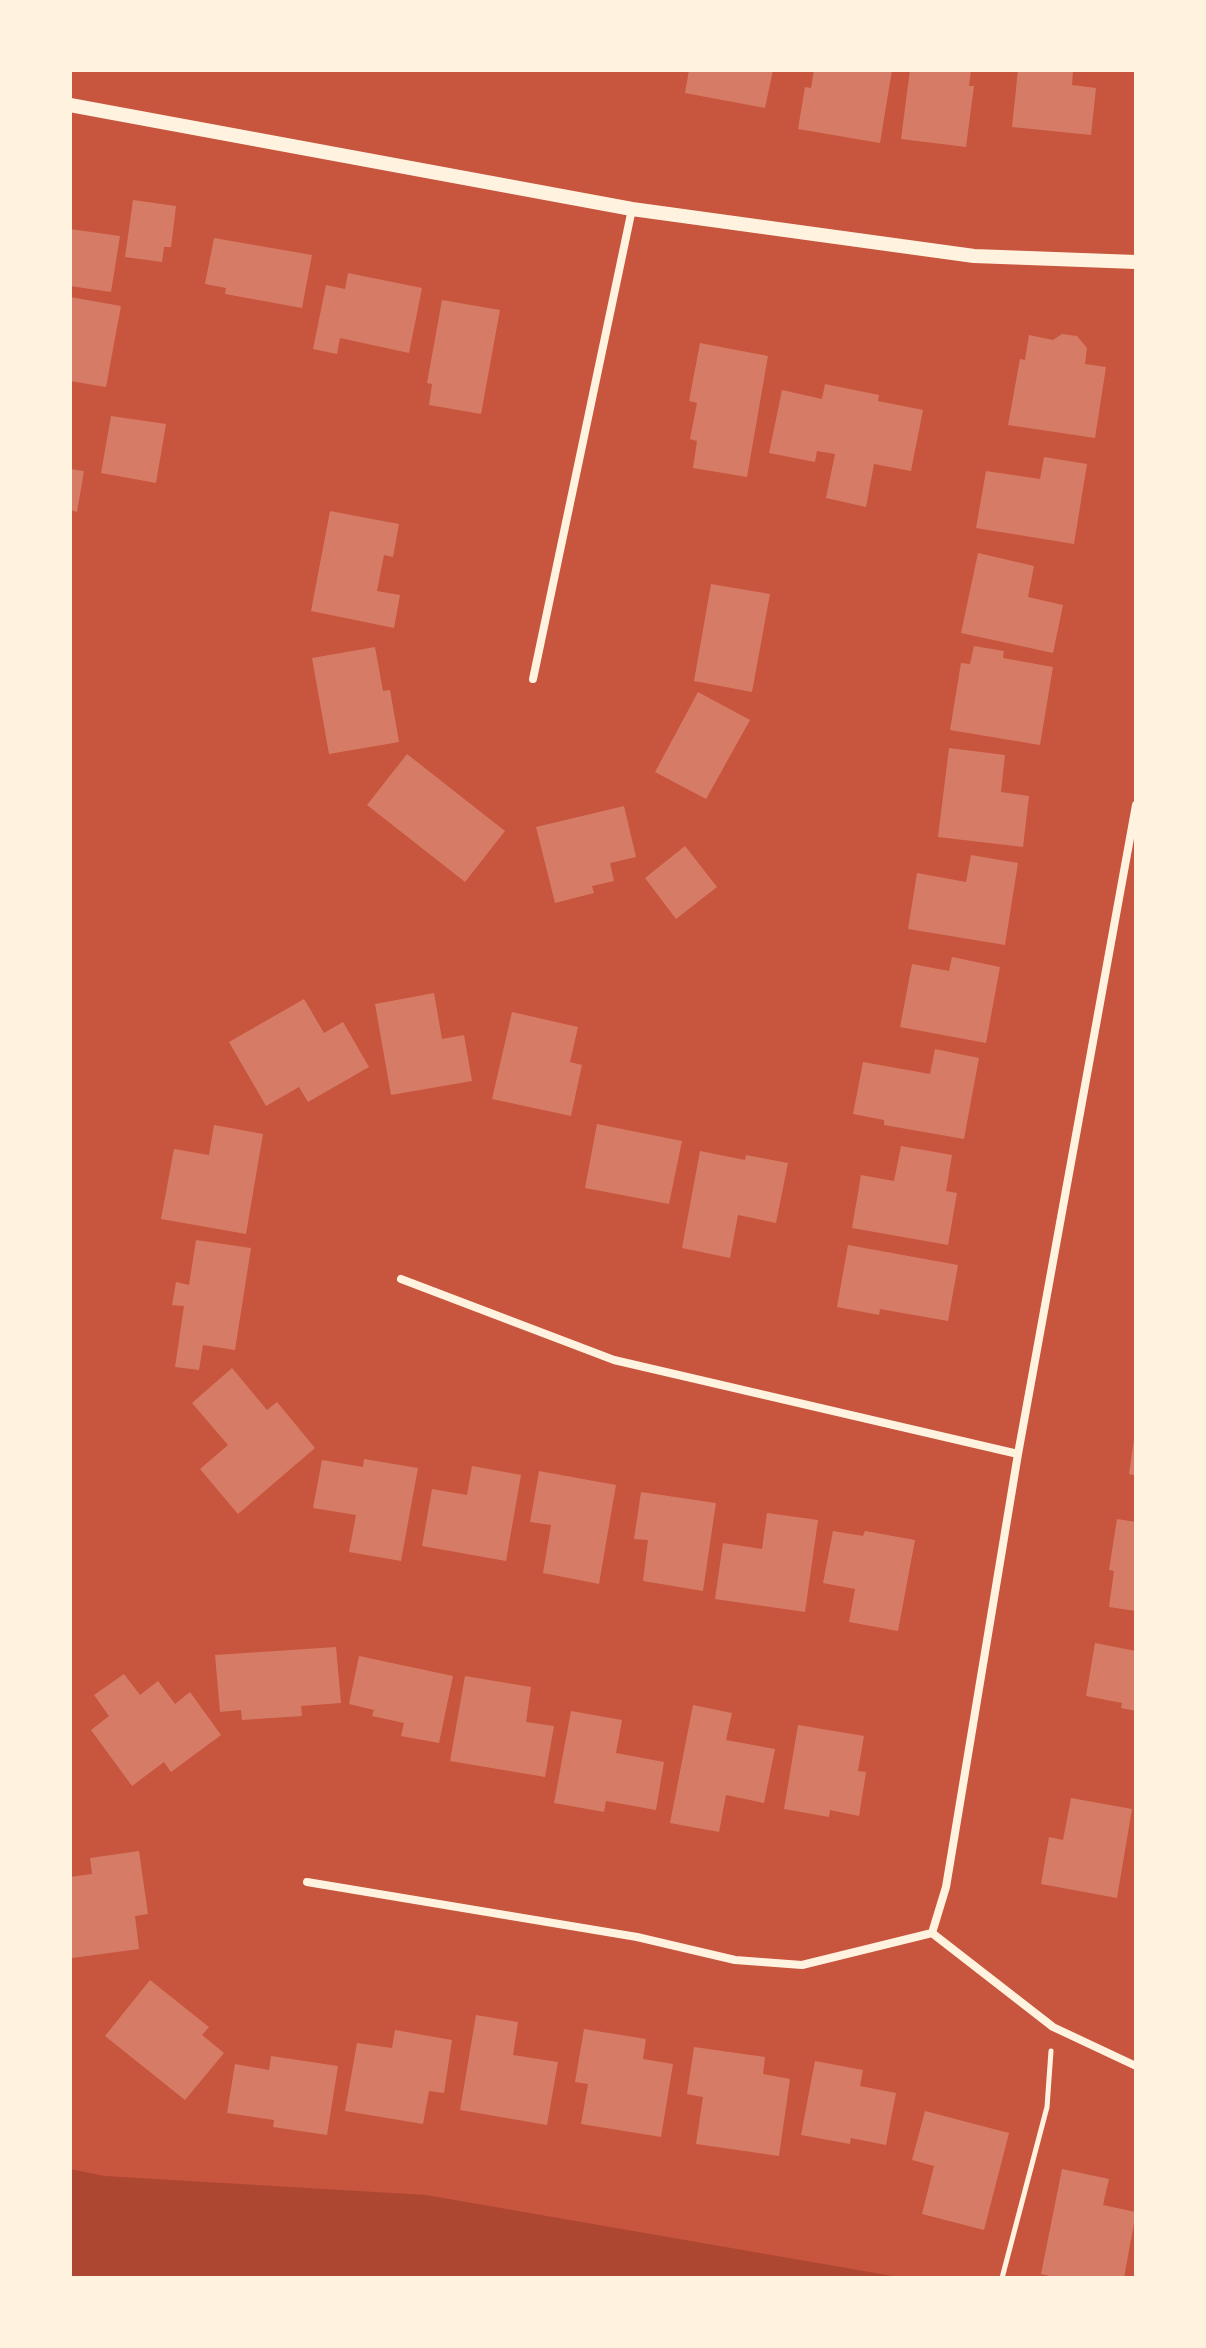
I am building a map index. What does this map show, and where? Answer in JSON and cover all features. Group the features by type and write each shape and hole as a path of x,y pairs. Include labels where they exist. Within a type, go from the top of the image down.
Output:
{"street":[{"path":"70,105 632,209 974,256 1136,262"},
{"path":"533,679 632,209"},
{"path":"932,1933 946,1887 1018,1454 1136,810"},
{"path":"401,1279 614,1360 1018,1454"},
{"path":"307,1882 637,1937 735,1960 802,1965 932,1933"},
{"path":"932,1933 1053,2027 1136,2066"}],"path":[{"path":"1002,2278 1047,2107 1053,2027"}],"shaded area":[{"path":"70,2169 105,2176 426,2195 904,2278 70,2278"}],"building":[{"path":"689,70 773,70 765,108 685,93"},
{"path":"814,70 892,70 880,143 798,129 805,87 811,88"},
{"path":"910,70 971,70 969,86 974,86 966,147 901,139"},
{"path":"1018,70 1073,70 1072,85 1096,88 1091,135 1012,127"},
{"path":"133,200 176,206 171,247 164,247 162,262 125,257"},
{"path":"70,229 120,236 111,292 70,286"},
{"path":"214,238 312,255 302,308 225,294 226,288 205,284"},
{"path":"348,273 422,288 409,353 340,338 337,354 313,349 326,285 345,289"},
{"path":"70,297 121,306 106,387 70,381"},
{"path":"442,300 500,310 481,414 429,405 432,384 427,383"},
{"path":"1062,334 1077,336 1087,348 1085,364 1106,367 1095,438 1008,425 1020,359 1025,360 1029,335 1053,340"},
{"path":"700,343 768,356 747,477 693,468 697,441 690,439 697,403 689,401"},
{"path":"825,384 879,395 878,401 923,410 911,471 874,464 866,507 826,498 835,454 817,451 815,462 769,453 782,390 822,399"},
{"path":"111,416 166,424 156,483 101,473"},
{"path":"1044,457 1087,464 1074,544 976,528 986,471 1040,479"},
{"path":"70,469 84,471 77,512 70,510"},
{"path":"330,511 399,524 393,557 384,555 377,591 400,595 394,628 311,611"},
{"path":"978,553 1034,566 1028,597 1063,605 1053,653 961,633"},
{"path":"711,584 770,594 752,692 694,681"},
{"path":"974,646 1004,651 1003,658 1053,667 1040,745 950,730 961,663 970,664"},
{"path":"375,647 383,691 390,690 399,742 329,754 312,658"},
{"path":"698,692 750,720 706,799 655,772"},
{"path":"949,748 1005,755 1001,792 1029,796 1023,847 938,837"},
{"path":"407,754 505,831 465,882 367,805"},
{"path":"624,806 636,857 610,863 614,881 592,886 594,893 555,903 536,827"},
{"path":"685,846 717,887 676,919 645,878"},
{"path":"971,855 1018,863 1005,945 908,929 917,873 966,882"},
{"path":"952,957 1000,967 986,1043 900,1027 912,964 949,971"},
{"path":"434,993 442,1039 464,1035 472,1081 391,1095 375,1004"},
{"path":"304,999 324,1033 343,1022 369,1067 308,1102 299,1087 266,1106 229,1042"},
{"path":"512,1012 578,1027 570,1062 582,1065 571,1116 492,1099"},
{"path":"935,1049 979,1058 964,1139 884,1125 884,1120 853,1114 863,1062 930,1074"},
{"path":"597,1124 682,1141 669,1204 585,1188"},
{"path":"214,1125 263,1134 246,1234 161,1219 174,1149 209,1155"},
{"path":"901,1146 952,1155 946,1191 957,1193 948,1245 852,1228 861,1175 894,1181"},
{"path":"700,1151 745,1160 746,1155 788,1163 776,1223 738,1215 730,1258 682,1248"},
{"path":"196,1240 251,1248 235,1350 203,1345 199,1370 175,1367 184,1306 172,1305 176,1282 189,1285"},
{"path":"848,1245 958,1265 948,1321 880,1309 879,1315 837,1307"},
{"path":"232,1368 267,1410 277,1402 315,1448 238,1514 200,1469 228,1445 192,1403"},
{"path":"1136,1439 1136,1476 1129,1474"},
{"path":"364,1459 418,1468 401,1561 349,1552 356,1515 313,1508 322,1460 363,1467"},
{"path":"472,1466 521,1475 506,1561 422,1546 432,1489 467,1495"},
{"path":"539,1471 616,1485 599,1584 543,1573 551,1525 530,1522"},
{"path":"641,1492 716,1503 703,1591 643,1581 648,1540 634,1539"},
{"path":"767,1513 818,1520 805,1612 715,1599 723,1543 762,1549"},
{"path":"1117,1519 1136,1522 1136,1611 1109,1607 1114,1571 1109,1570"},
{"path":"833,1531 863,1536 865,1531 915,1540 898,1631 849,1622 855,1589 823,1583"},
{"path":"1095,1643 1136,1651 1136,1711 1121,1708 1122,1703 1086,1696"},
{"path":"336,1647 341,1703 301,1706 302,1716 242,1720 241,1710 220,1712 215,1655"},
{"path":"359,1656 453,1676 439,1743 401,1736 404,1723 372,1716 374,1710 349,1704"},
{"path":"124,1674 140,1695 158,1681 175,1704 190,1692 221,1735 171,1772 164,1762 132,1786 91,1730 109,1716 94,1695"},
{"path":"465,1676 531,1687 526,1722 554,1726 545,1777 450,1761"},
{"path":"693,1705 732,1713 726,1740 775,1749 764,1803 726,1795 719,1832 670,1823"},
{"path":"571,1711 622,1720 616,1753 664,1762 656,1810 606,1801 604,1812 554,1803"},
{"path":"798,1725 864,1736 858,1771 866,1772 859,1816 830,1810 829,1817 784,1809"},
{"path":"1071,1798 1132,1809 1117,1898 1041,1884 1049,1837 1063,1840"},
{"path":"139,1851 148,1914 135,1916 139,1949 72,1958 70,1877 92,1874 90,1858"},
{"path":"150,1980 209,2027 202,2035 224,2053 185,2100 105,2036"},
{"path":"476,2015 518,2022 513,2055 558,2062 547,2125 460,2110"},
{"path":"584,2029 646,2039 643,2059 673,2064 661,2137 581,2124 588,2084 575,2082"},
{"path":"395,2030 452,2040 444,2093 429,2091 423,2124 345,2111 357,2043 392,2048"},
{"path":"694,2047 765,2057 763,2074 790,2079 779,2156 696,2144 703,2097 687,2094"},
{"path":"271,2056 338,2066 327,2135 273,2127 274,2120 227,2113 235,2064 269,2070"},
{"path":"815,2061 863,2070 860,2086 896,2093 886,2145 851,2138 850,2144 801,2135"},
{"path":"925,2111 1009,2133 984,2230 922,2214 934,2166 912,2160"},
{"path":"1062,2169 1109,2179 1103,2205 1136,2212 1124,2278 1059,2278 1041,2274"}]}
